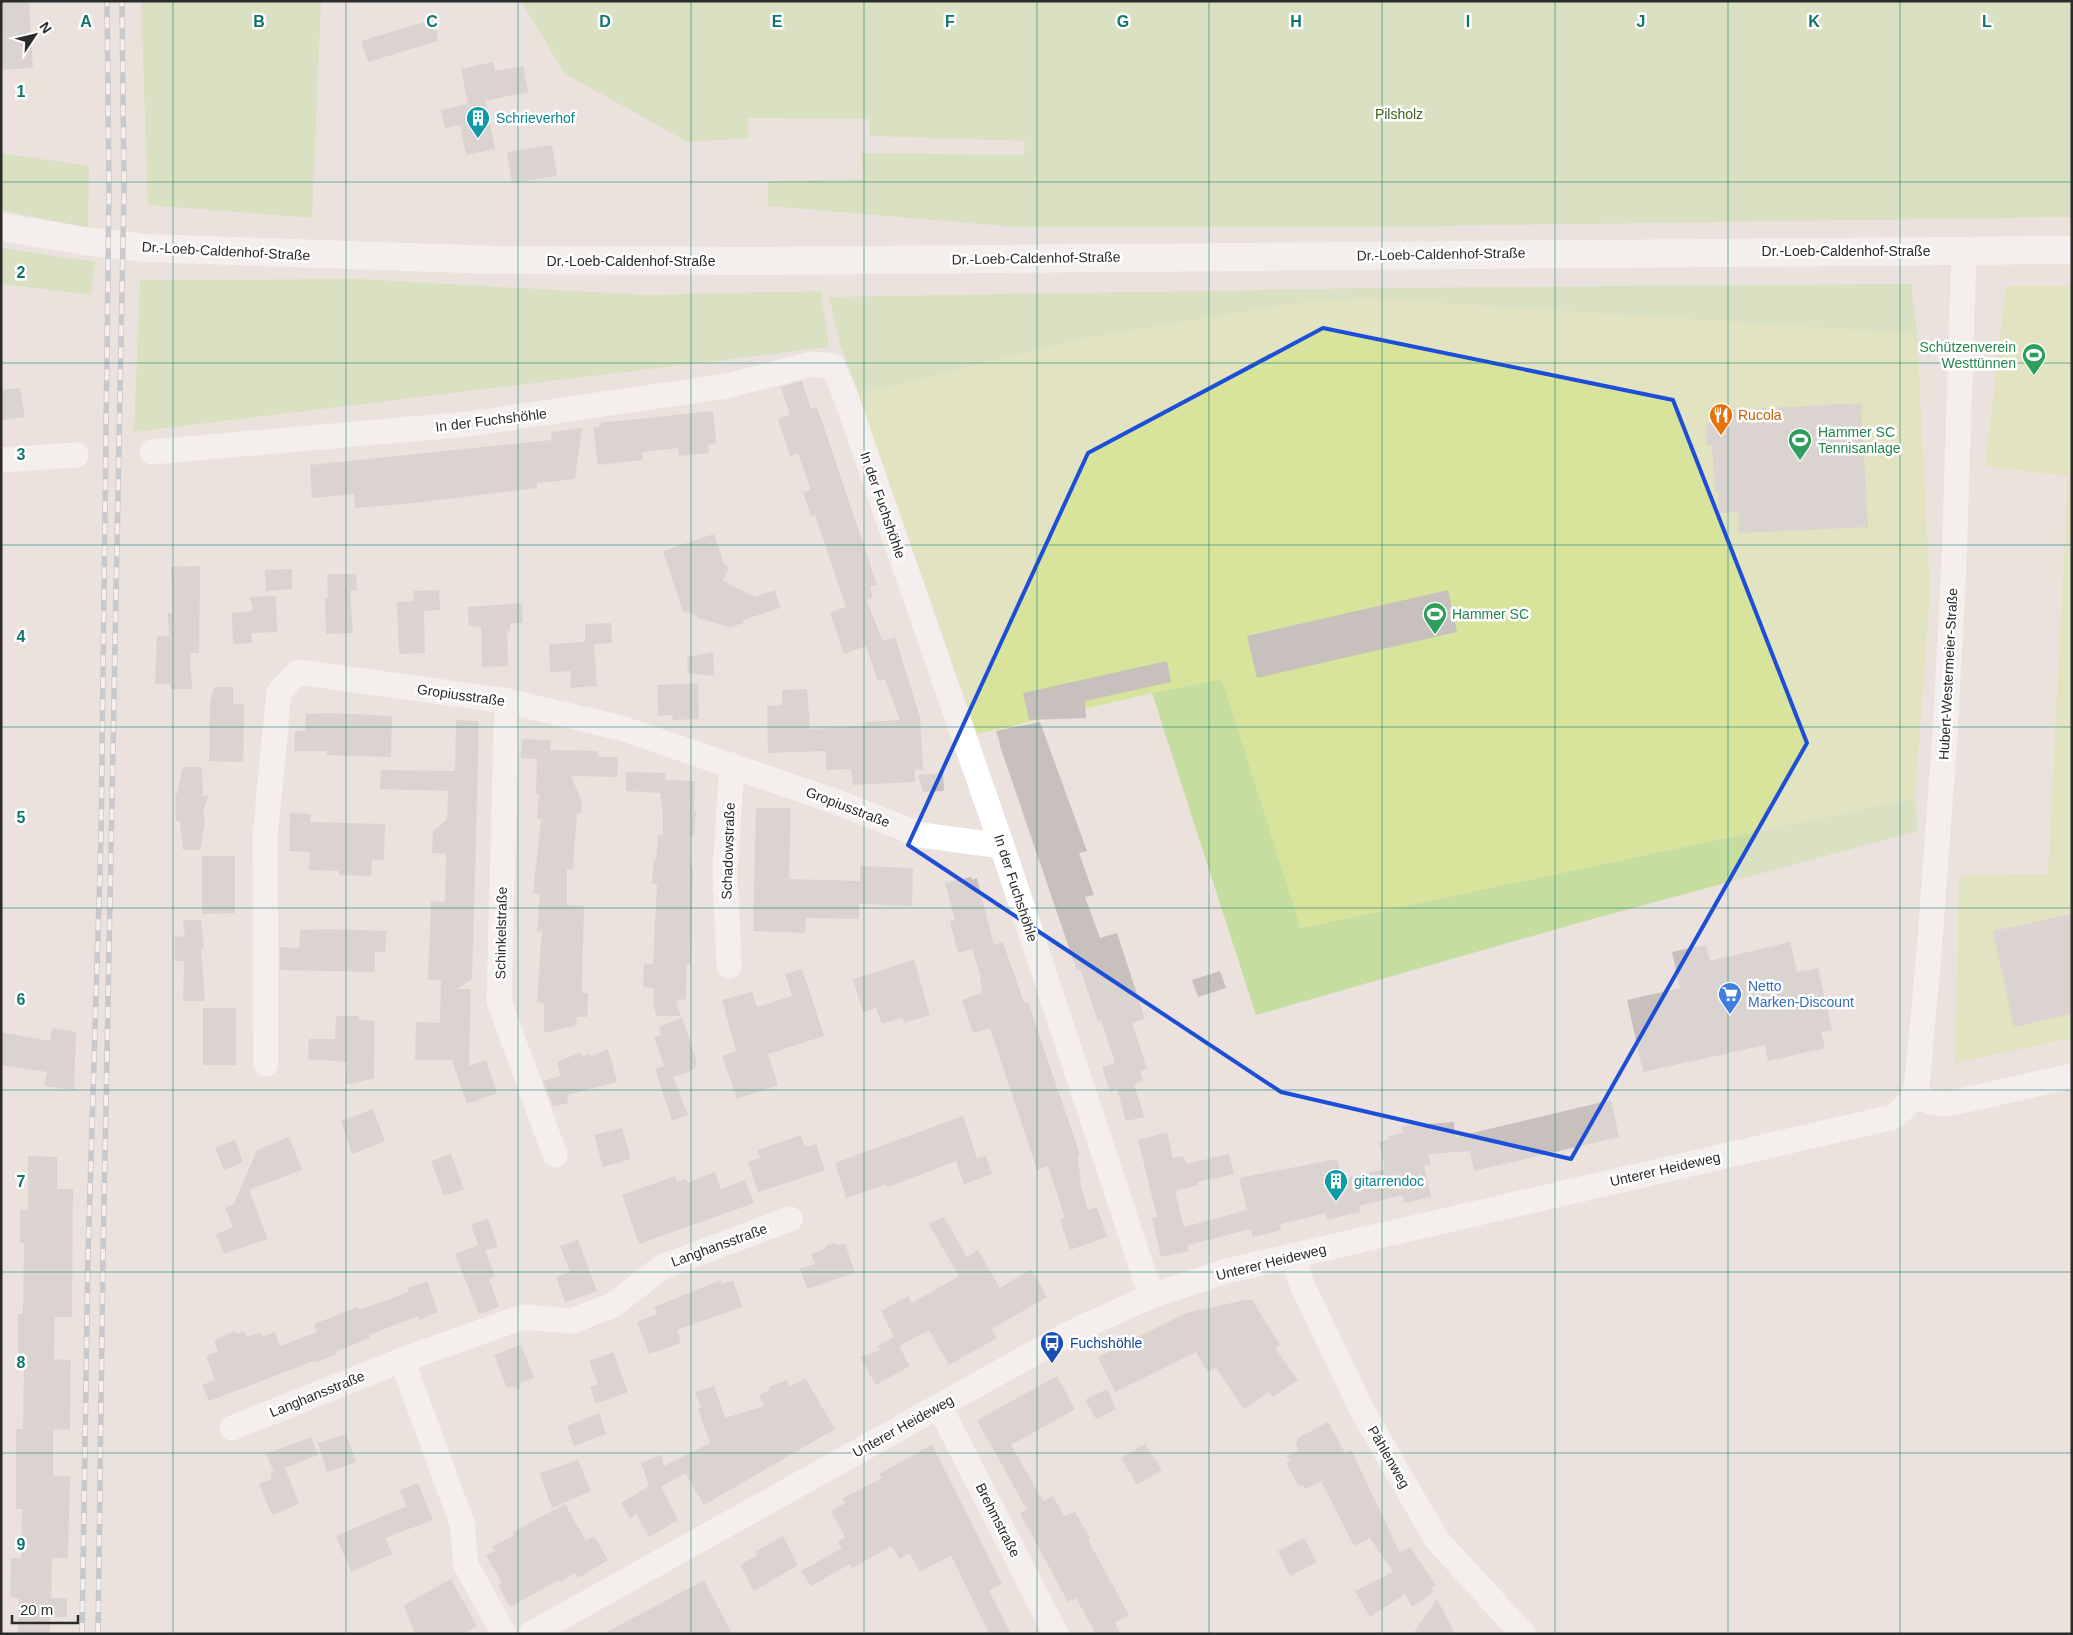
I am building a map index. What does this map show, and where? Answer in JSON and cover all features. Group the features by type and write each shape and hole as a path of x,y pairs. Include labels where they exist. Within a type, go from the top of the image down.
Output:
{"main road":[{"name":"Dr.-Loeb-Caldenhof-Straße","path":"1,227 85,241 145,248 506,260 772,261 2072,250"}],"street":[{"name":"Hubert-Westermeier-Straße","path":"1914,1096 1929,953 1945,734 1954,564 1964,250"},
{"name":"In der Fuchshöhle","path":"152,452 468,424 726,386 812,364 833,366 1002,846 1151,1296"},
{"path":"1,460 76,455"},
{"name":"Gropiusstraße","path":"266,1064 265,837 279,692 298,672 507,701 621,728 732,765 921,835 1002,846"},
{"name":"Schinkelstraße","path":"507,701 500,1002 555,1155"},
{"name":"Schadowstraße","path":"729,966 724,871 732,765"},
{"path":"1914,1096 1930,1102 1948,1104 2072,1076"},
{"name":"Unterer Heideweg","path":"531,1634 1070,1333 1151,1296 1227,1271 1893,1116 1907,1107 1914,1096"},
{"name":"Langhansstraße","path":"232,1428 402,1360 523,1317 572,1321 613,1305 662,1267 790,1219"},
{"name":"Pählenweg","path":"1292,1256 1302,1285 1363,1412 1437,1540 1523,1634"},
{"path":"402,1360 462,1523 466,1565 504,1634"},
{"name":"Brehmstraße","path":"939,1406 1056,1634"}],"highlighted area":[{"path":"1323,328 1673,400 1807,743 1571,1159 1281,1092 908,845 1088,453"}],"green space":[{"path":"141,1 321,1 312,218 148,205"},
{"name":"Pilsholz","path":"521,1 2072,1 2072,217 1373,227 1016,227 768,206 768,181 863,179 861,153 1024,155 1025,141 870,136 869,119 747,118 749,138 688,142 565,74"},
{"path":"1,153 89,166 88,228 1,210"},
{"path":"1,248 95,262 91,295 1,284"},
{"path":"359,279 645,295 821,291 829,347 134,432 140,280"},
{"path":"1911,284 1917,334 1362,298 1076,340 859,394 840,344 829,297 1370,288"},
{"path":"2006,286 2072,286 2072,1038 1955,1063 1959,875 2048,874 2068,476 1985,466"},
{"name":"Hammer SC","path":"1362,298 1917,334 1930,592 1915,798 1301,928 1222,679 1152,693 977,734 859,394 1076,340 1288,304"},
{"path":"1222,679 1301,928 1915,798 1918,831 1585,921 1256,1015 1152,693"}],"building":[{"path":"1,1 29,1 33,68 1,70"},
{"path":"434,19 438,41 368,62 361,41"},
{"path":"493,62 495,71 523,66 528,92 485,101 495,149 466,155 460,125 445,128 441,110 468,104 461,69"},
{"path":"552,145 557,176 512,183 507,152"},
{"path":"802,381 811,409 817,407 877,585 870,587 873,598 866,600 883,641 895,637 920,717 923,770 915,770 915,782 853,785 851,769 826,770 826,751 768,753 767,706 782,705 782,690 807,689 810,729 866,726 865,722 900,720 885,679 878,681 866,646 844,654 830,612 846,607 815,515 811,516 803,492 811,490 798,453 790,456 778,419 790,415 781,387"},
{"path":"20,388 25,417 1,420 1,390"},
{"name":"Hammer SC Tennisanlage","path":"1861,403 1868,527 1739,533 1738,512 1719,513 1718,492 1715,492 1712,445 1707,445 1706,423 1715,423 1714,411"},
{"path":"713,411 716,443 708,445 709,453 679,456 678,448 642,452 643,460 598,465 593,427 601,426 600,423"},
{"path":"582,428 575,479 537,483 537,488 355,508 354,494 312,498 310,465 552,440 551,432"},
{"path":"714,534 724,564 729,567 723,581 755,597 775,590 780,608 743,620 744,623 730,627 698,618 698,616 683,611 663,551"},
{"path":"200,566 199,653 190,653 192,689 171,689 171,684 155,684 157,636 169,636 168,613 172,613 171,567"},
{"path":"292,569 292,589 266,591 265,570"},
{"path":"327,574 356,574 357,590 350,591 353,633 326,634 325,598 328,597"},
{"path":"439,590 440,610 424,611 425,653 399,654 397,602 414,601 413,591"},
{"path":"1448,590 1457,632 1257,678 1247,636"},
{"path":"276,596 277,632 251,633 252,643 233,644 232,613 253,611 250,597"},
{"path":"522,603 523,623 510,623 510,631 507,631 508,666 482,667 481,627 469,626 468,607"},
{"path":"611,623 612,643 594,644 597,686 570,688 571,671 550,672 549,644 585,642 585,624"},
{"path":"713,652 714,676 688,673 687,657"},
{"path":"1167,661 1171,682 1085,701 1086,718 1029,720 1023,693"},
{"path":"698,683 699,719 673,720 672,715 658,716 657,685"},
{"path":"214,687 233,687 233,704 244,704 243,762 209,761 210,703"},
{"path":"331,713 392,716 391,757 327,755 327,751 294,751 295,731 305,731 306,714"},
{"path":"456,720 478,721 479,728 472,979 457,989 471,989 469,1066 486,1060 497,1093 467,1104 452,1060 415,1060 416,1022 440,1023 441,980 428,980 431,901 445,902 446,854 432,853 433,831 447,820 448,791 380,789 381,770 455,771"},
{"path":"1040,722 1087,851 1079,853 1094,895 1085,897 1100,938 1117,933 1145,1019 1132,1023 1147,1069 1140,1071 1143,1081 1134,1084 1144,1117 1126,1121 1117,1089 1110,1092 1102,1067 1115,1063 1101,1020 1098,1021 1080,969 1077,971 999,743 996,731"},
{"path":"522,739 551,740 550,750 598,751 598,757 618,757 617,777 571,776 582,802 581,814 577,814 573,870 567,869 567,905 584,906 582,993 588,993 587,1017 576,1017 577,1025 544,1033 544,1003 537,1002 542,930 537,933 540,894 533,893 541,819 537,819 539,794 536,794 537,759 521,758"},
{"path":"183,767 202,767 203,796 209,795 203,810 205,823 200,850 183,850 180,821 176,821 175,794 177,794"},
{"path":"626,772 666,773 665,780 695,781 694,811 696,811 694,836 690,837 690,857 693,870 691,964 687,964 686,999 676,1001 681,1016 656,1016 653,1002 654,988 643,987 644,963 653,965 657,884 652,884 658,835 663,835 663,815 660,793 626,791"},
{"path":"943,773 944,791 923,792 918,775"},
{"path":"756,808 791,808 789,879 860,881 860,866 913,868 912,906 859,904 859,919 806,918 805,933 753,931"},
{"path":"290,813 311,814 310,822 385,824 384,860 372,859 371,876 339,875 339,871 309,870 310,852 289,851"},
{"path":"202,856 235,856 235,913 202,914"},
{"path":"971,877 972,880 977,878 994,945 1003,942 1024,1003 1028,1002 1080,1155 1078,1156 1081,1186 1088,1210 1097,1207 1107,1237 1070,1250 1060,1220 1065,1218 1048,1166 1037,1170 990,1028 973,1033 962,1000 982,993 980,974 972,949 958,953 950,921 955,920 945,883"},
{"path":"2072,914 2072,1014 2014,1027 1993,931"},
{"path":"183,920 201,920 204,948 201,948 205,1001 183,1001 184,961 175,961 175,936 185,937"},
{"path":"300,930 387,931 385,952 375,952 375,972 280,970 280,947 299,948"},
{"name":"Netto Marken-Discount","path":"1790,942 1797,972 1818,968 1832,1030 1821,1032 1825,1048 1768,1061 1765,1045 1643,1072 1627,1000 1680,988 1672,952 1706,945 1710,961"},
{"path":"914,960 930,1015 904,1023 903,1017 882,1024 876,1008 863,1012 853,979"},
{"path":"802,969 824,1036 768,1054 778,1085 737,1099 722,1056 736,1051 722,1000 752,992 757,1007 792,996 785,974"},
{"path":"1220,971 1226,988 1198,997 1192,980"},
{"path":"203,1008 236,1008 236,1065 203,1065"},
{"path":"336,1016 359,1016 359,1020 375,1021 374,1078 346,1085 347,1062 308,1059 309,1039 335,1039"},
{"path":"682,1017 697,1063 694,1070 673,1077 688,1115 672,1121 655,1069 664,1066 654,1037 661,1035 659,1027"},
{"path":"52,1028 76,1032 74,1090 44,1086 47,1072 1,1065 1,1032 50,1041"},
{"path":"608,1049 617,1082 567,1095 568,1103 553,1106 543,1081 561,1076 557,1062 581,1052 581,1056 590,1054 590,1057"},
{"path":"1611,1100 1619,1137 1474,1171 1470,1151 1428,1154 1431,1165 1424,1166 1431,1197 1404,1203 1403,1195 1359,1206 1360,1212 1327,1220 1326,1213 1280,1224 1281,1230 1253,1237 1251,1229 1188,1245 1189,1251 1161,1257 1152,1218 1157,1217 1138,1140 1167,1132 1173,1158 1184,1156 1186,1164 1229,1154 1234,1174 1197,1182 1198,1185 1175,1191 1184,1227 1247,1210 1239,1178 1337,1159 1342,1179 1385,1169 1379,1142 1389,1140 1388,1136 1403,1133 1401,1126 1454,1122 1455,1137"},
{"path":"373,1109 385,1141 352,1154 341,1121"},
{"path":"963,1116 977,1159 986,1156 992,1174 964,1184 956,1161 888,1187 886,1184 846,1198 835,1163"},
{"path":"622,1128 631,1159 603,1167 594,1135"},
{"path":"801,1135 805,1147 816,1144 825,1170 758,1192 748,1162 760,1158 757,1150"},
{"path":"289,1137 302,1170 249,1190 268,1239 224,1254 216,1234 233,1227 225,1208 234,1204 257,1150"},
{"path":"235,1140 243,1162 224,1170 215,1148"},
{"path":"451,1154 464,1189 444,1196 431,1161"},
{"path":"28,1156 57,1157 57,1189 73,1189 72,1317 55,1317 54,1359 71,1360 70,1430 53,1429 53,1476 70,1476 68,1558 52,1558 51,1598 67,1598 67,1617 50,1617 50,1634 18,1634 19,1598 10,1597 11,1558 21,1558 22,1509 16,1509 16,1429 23,1429 24,1361 18,1361 18,1314 23,1314 24,1243 20,1243 20,1210 28,1210"},
{"path":"715,1172 721,1189 745,1180 754,1203 639,1244 622,1195 675,1176 677,1182 686,1179 687,1183"},
{"path":"944,1217 967,1257 978,1250 1000,1288 1031,1269 1047,1297 992,1329 997,1338 949,1365 929,1330 899,1346 910,1366 876,1385 860,1357 880,1350 878,1346 894,1337 881,1311 908,1296 912,1303 959,1276 929,1224"},
{"path":"488,1218 498,1247 485,1250 495,1276 489,1279 499,1307 479,1314 455,1254 478,1245 471,1225"},
{"path":"578,1240 597,1291 565,1302 556,1277 570,1272 560,1246"},
{"path":"835,1243 839,1245 845,1243 855,1273 807,1289 800,1268 815,1264 811,1254 825,1249 827,1245"},
{"path":"721,1280 722,1284 733,1280 742,1307 677,1330 681,1343 649,1354 637,1322 657,1314 654,1307"},
{"path":"427,1281 438,1312 420,1320 418,1316 369,1335 370,1338 335,1352 336,1354 317,1362 316,1360 209,1401 202,1385 215,1380 206,1356 218,1351 214,1340 235,1331 236,1334 244,1331 247,1337 260,1332 262,1337 275,1332 280,1346 317,1332 314,1324 358,1307 359,1310 409,1292 408,1288"},
{"path":"1252,1300 1280,1345 1275,1348 1298,1380 1273,1397 1269,1392 1244,1409 1216,1367 1208,1372 1196,1352 1115,1392 1098,1357 1186,1313"},
{"path":"521,1345 534,1378 522,1382 519,1389 512,1386 507,1388 494,1355"},
{"path":"613,1352 628,1392 596,1404 590,1387 598,1384 589,1361"},
{"path":"1057,1376 1075,1409 1011,1445 1043,1501 1053,1496 1064,1516 1075,1512 1129,1615 1115,1623 1121,1634 1096,1634 1076,1598 1068,1602 1020,1513 1027,1510 977,1420"},
{"path":"805,1378 835,1429 704,1505 685,1473 661,1487 678,1520 649,1537 636,1514 630,1518 621,1503 649,1486 641,1463 661,1455 664,1466 710,1443 698,1409 701,1408 695,1392 714,1386 725,1418 764,1406 759,1395 770,1390 769,1387 787,1380 789,1387"},
{"path":"1107,1389 1116,1409 1096,1419 1085,1400"},
{"path":"599,1413 606,1434 574,1446 567,1426"},
{"path":"1328,1422 1345,1453 1351,1450 1400,1553 1410,1547 1436,1585 1432,1588 1434,1592 1412,1607 1405,1594 1370,1617 1355,1591 1393,1572 1370,1538 1354,1546 1321,1481 1305,1489 1303,1485 1299,1487 1286,1463 1290,1461 1287,1456 1299,1450 1296,1445 1298,1438"},
{"path":"346,1434 356,1462 327,1472 318,1443"},
{"path":"311,1437 318,1455 274,1472 266,1454"},
{"path":"1145,1444 1162,1470 1137,1485 1121,1458"},
{"path":"932,1445 1002,1584 989,1591 1011,1634 989,1634 951,1555 920,1572 909,1553 900,1559 892,1547 890,1547 852,1568 850,1564 811,1586 801,1571 842,1548 838,1541 845,1537 831,1511 845,1503 842,1499 882,1478 879,1474"},
{"path":"578,1460 591,1491 552,1508 540,1473"},
{"path":"285,1468 299,1504 272,1515 259,1484 272,1479 270,1474"},
{"path":"418,1483 433,1520 385,1538 392,1554 351,1572 336,1536 407,1506 400,1490"},
{"path":"565,1504 586,1541 594,1536 608,1560 578,1578 575,1573 510,1607 498,1585 502,1583 486,1555 495,1551 492,1547 514,1535 513,1532"},
{"path":"783,1536 798,1565 754,1591 740,1565 757,1555 755,1552"},
{"path":"1304,1538 1317,1562 1290,1576 1278,1551"},
{"path":"451,1579 477,1626 463,1634 415,1634 404,1605"},
{"path":"704,1580 732,1634 603,1634 682,1592"},
{"path":"1437,1599 1455,1634 1413,1634 1423,1619"}],"railway":[{"path":"82,1634 88,1254 101,837 109,190 107,1"},
{"path":"98,1634 103,1256 124,190 122,1"}],"place":[{"name":"Schrieverhof","path":"478,139"},
{"name":"Schützenverein Westtünnen","path":"2034,376"},
{"name":"Rucola","path":"1721,436"},
{"name":"Hammer SC Tennisanlage","path":"1800,461"},
{"name":"Hammer SC","path":"1435,635"},
{"name":"Netto Marken-Discount","path":"1730,1015"},
{"name":"gitarrendoc","path":"1336,1202"},
{"name":"Fuchshöhle","path":"1052,1364"}]}
